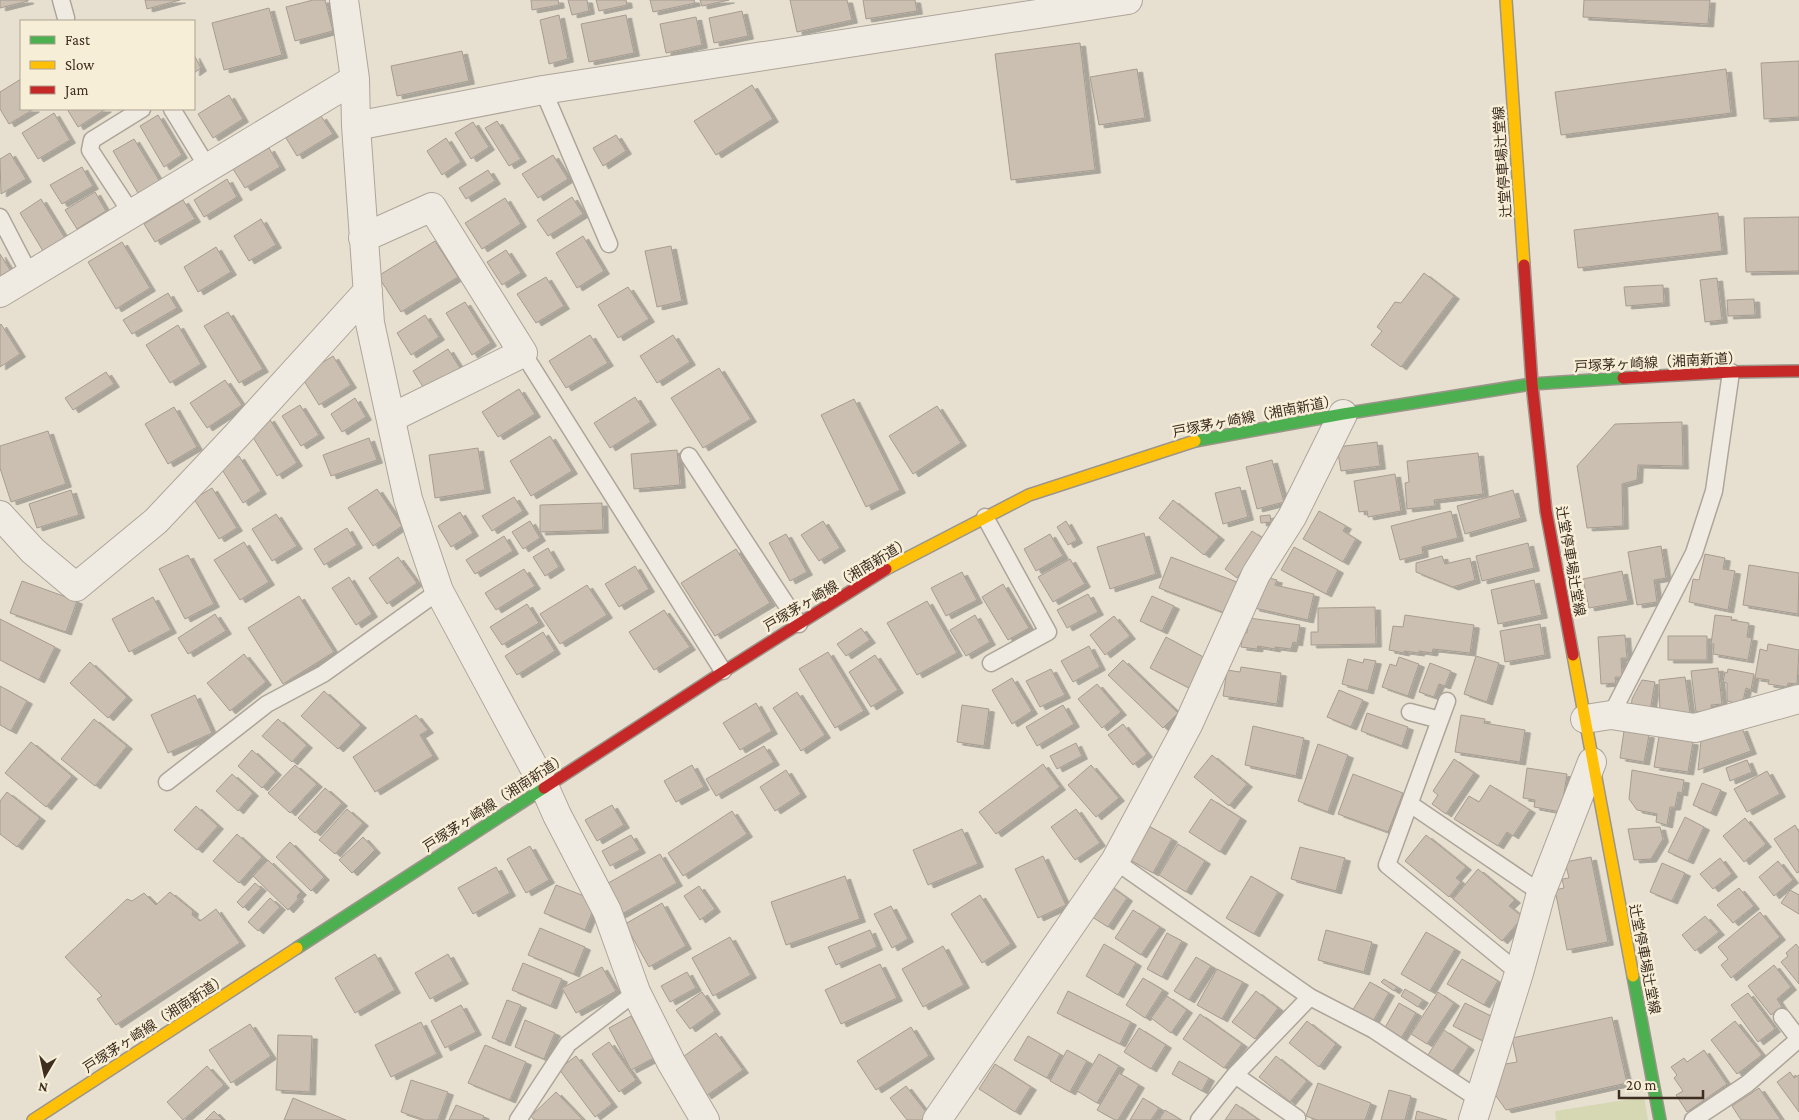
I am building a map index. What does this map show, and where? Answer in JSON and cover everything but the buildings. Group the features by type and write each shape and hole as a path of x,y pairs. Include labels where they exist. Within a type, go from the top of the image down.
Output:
{"main road":[{"name":"辻堂停車場辻堂線","path":"1506,0 1532,384 1546,511 1598,717 1592,762 1660,1120"},
{"name":"戸塚茅ヶ崎線（湘南新道）","path":"33,1120 723,671 877,574 1029,495 1187,442 1343,414 1532,384 1731,372 1799,371"}],"street":[{"path":"344,0 355,79 356,126 370,323 408,499 439,592 544,788 607,911 636,992 671,1062 705,1120"},
{"path":"356,126 543,90 1128,0"},
{"path":"0,293 355,79"},
{"path":"363,238 432,207 523,353 391,418"},
{"path":"0,515 33,551 76,587 156,521 368,291"},
{"path":"937,1120 1115,861 1188,725 1256,574 1292,517 1343,414"},
{"path":"1598,717 1694,728 1799,699"},
{"path":"1477,1110 1519,974 1541,893 1592,762"}],"lane":[{"path":"61,0 66,18"},
{"path":"543,90 609,244"},
{"path":"132,214 90,150 92,140 140,110"},
{"path":"173,110 208,168"},
{"path":"0,217 30,275"},
{"path":"523,353 723,671"},
{"path":"1598,717 1694,554 1714,491 1731,372"},
{"path":"689,456 799,624"},
{"path":"985,517 1048,632 991,663"},
{"path":"167,782 266,704 323,674 439,592"},
{"path":"1447,701 1387,865 1519,974"},
{"path":"1410,712 1440,720"},
{"path":"1410,804 1541,893"},
{"path":"1115,861 1310,997 1374,1030 1477,1110"},
{"path":"518,1120 568,1044 636,992"},
{"path":"1199,1120 1235,1075 1310,997"},
{"path":"1693,1120 1747,1084 1799,1039 1782,1017"},
{"path":"1235,1075 1297,1118 1295,1120"}],"green space":[{"path":"1644,1097 1648,1120 1556,1120 1555,1111"}],"traffic: fast":[{"path":"1195,441 1343,414 1532,384 1623,378"},
{"path":"297,948 544,788"},
{"path":"1633,976 1660,1120"}],"traffic: slow":[{"path":"1506,0 1524,265"},
{"path":"886,569 1029,495 1195,441"},
{"path":"1573,655 1633,976"},
{"path":"33,1120 297,948"}],"traffic: jam":[{"path":"1524,265 1532,384 1546,511 1573,655"},
{"path":"1623,378 1731,372 1799,371"},
{"path":"544,788 886,569"}]}
